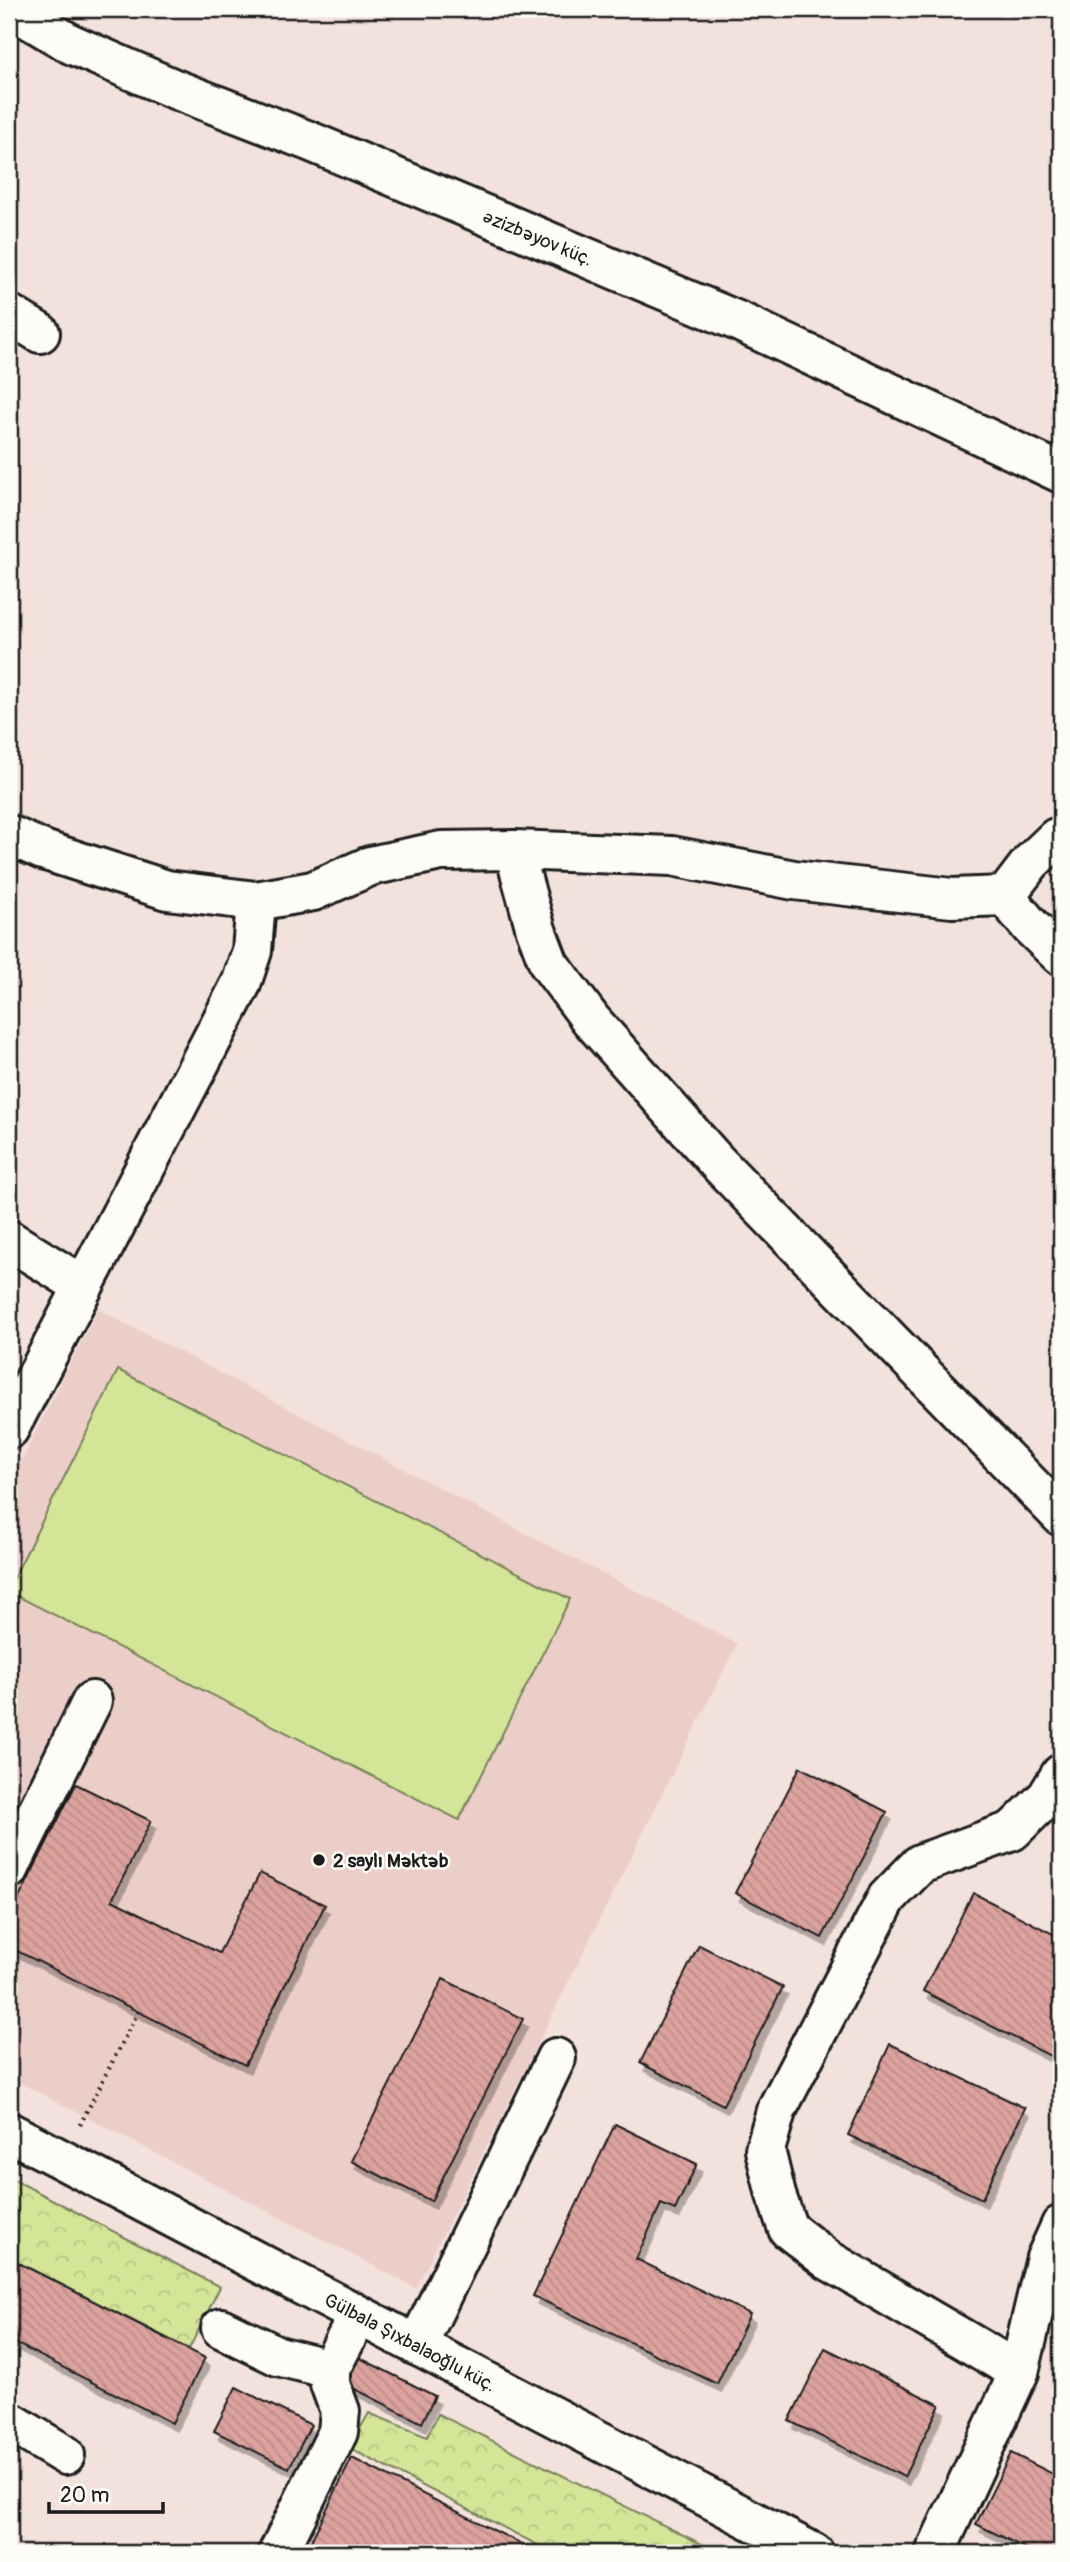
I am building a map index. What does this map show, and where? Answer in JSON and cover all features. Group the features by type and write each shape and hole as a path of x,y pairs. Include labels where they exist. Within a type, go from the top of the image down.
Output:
{"street":[{"name":"Əzizbəyov küç.","path":"12,9 71,44 122,66 309,141 740,322 1061,473"},
{"path":"9,835 43,850 167,890 256,901 313,891 370,866 441,851 514,849 672,856 794,880 952,898 1005,896"},
{"path":"1005,896 1031,862 1056,838 1061,837"},
{"path":"514,849 536,930 549,964 592,1020 716,1161 1061,1516"},
{"path":"1005,896 1031,927 1061,956"},
{"path":"9,1429 241,984 252,951 256,901"},
{"path":"9,1240 83,1286"},
{"path":"9,1869 92,1700"},
{"path":"1019,2372 828,2260 788,2229 765,2150 776,2111 887,1898 920,1864 1012,1830 1047,1797 1061,1774"},
{"path":"417,2347 556,2058"},
{"name":"Gülbala Şıxbalaoğlu küç.","path":"9,2132 814,2553"},
{"path":"935,2553 1019,2372 1046,2328 1046,2259 1061,2225"},
{"path":"278,2553 338,2432 340,2411 330,2384 330,2369 358,2316"},
{"path":"221,2328 278,2356 330,2369"},
{"path":"9,2421 65,2455"}],"path":[{"path":"62,2160 138,2012"}],"shaded area":[{"name":"2 saylı Məktəb","path":"98,1309 737,1644 416,2288 9,2077 9,1485"}],"green space":[{"path":"118,1370 570,1599 459,1820 9,1592 9,1587"},
{"path":"9,2177 220,2287 189,2349 9,2258"},
{"path":"369,2413 427,2437 438,2414 720,2553 553,2553 349,2448"}],"building":[{"path":"800,1767 887,1812 822,1938 735,1893"},
{"path":"76,1784 151,1821 112,1900 219,1953 260,1873 325,1905 245,2065 9,1947 9,1918"},
{"path":"973,1893 1061,1938 1061,2044 1054,2058 923,1991"},
{"path":"699,1945 783,1987 723,2105 640,2063"},
{"path":"443,1979 523,2019 431,2201 351,2161"},
{"path":"890,2044 1025,2108 982,2199 848,2135"},
{"path":"615,2124 697,2164 675,2210 661,2204 636,2259 750,2314 717,2384 533,2296"},
{"path":"9,2258 205,2358 172,2423 9,2340"},
{"path":"825,2348 940,2405 904,2477 789,2421"},
{"path":"356,2356 435,2396 422,2423 343,2383"},
{"path":"236,2387 311,2425 289,2468 214,2431"},
{"path":"1011,2453 1061,2478 1061,2553 1035,2553 976,2524"},
{"path":"352,2458 539,2553 305,2553"}],"place":[{"name":"2 saylı Məktəb","path":"319,1860"}]}
